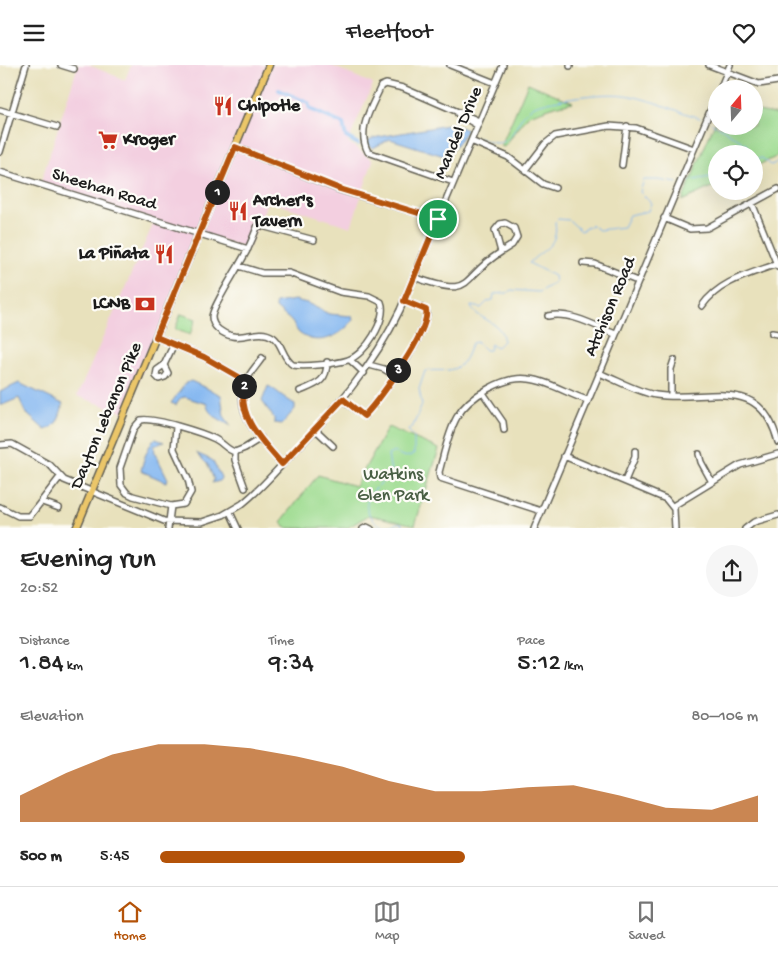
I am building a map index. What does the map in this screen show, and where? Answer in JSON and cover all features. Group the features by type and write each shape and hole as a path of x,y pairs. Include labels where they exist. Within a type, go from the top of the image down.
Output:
{"main road":[{"name":"Dayton Lebanon Pike","path":"76,528 269,65"}],"street":[{"path":"0,152 26,65"},
{"path":"61,65 74,69"},
{"path":"450,65 495,83"},
{"name":"Mandel Drive","path":"0,445 12,444 30,456 49,465 60,477 168,525 202,522 230,513 247,500 316,430 369,365 404,301 502,65"},
{"path":"709,65 759,84 778,81"},
{"path":"724,80 730,65"},
{"path":"453,182 377,157 368,152 362,136 362,130 381,86 386,84 403,88 478,123"},
{"path":"0,109 57,127"},
{"name":"Atchison Road","path":"534,528 708,116"},
{"path":"622,165 626,126"},
{"path":"525,170 545,144 555,137 610,127 626,126 662,136 694,149"},
{"path":"471,141 508,157 543,184 554,188"},
{"path":"235,147 340,189 438,219"},
{"name":"Sheehan Road","path":"0,172 248,249"},
{"path":"664,219 685,227 701,229 711,226 778,189"},
{"path":"702,306 720,286 777,265 752,203"},
{"path":"414,277 442,286 456,288 471,280 501,251 512,245 517,237 514,228 505,223 500,223 495,230 501,251"},
{"path":"239,266 262,273 296,275 340,292 369,295 381,302 382,316 377,329 371,340 350,360 293,365 288,362 278,342 272,337 258,333 233,337 215,327 212,315 248,249 258,225 314,240"},
{"path":"583,263 595,264 637,281"},
{"path":"343,399 364,416 394,375 423,328 427,313 424,309 404,301"},
{"path":"548,316 558,315 581,321 615,334"},
{"path":"156,337 204,357 246,381"},
{"path":"164,365 174,344"},
{"path":"262,358 246,381 242,396 243,407 249,422 282,464"},
{"path":"350,360 364,373"},
{"path":"671,395 671,369 674,360"},
{"path":"300,391 322,382 327,371 327,362"},
{"path":"369,365 384,369 394,375"},
{"path":"599,373 649,393 671,395 728,394 748,399 766,415 778,442"},
{"path":"541,511 440,478 439,472 456,418 466,405 503,381 529,379 587,400"},
{"path":"483,393 503,422 504,430"},
{"path":"176,427 174,449 188,479 191,492 184,504 171,507 127,493 121,485 119,472 138,422 147,419 176,427 213,438 235,452 242,450 260,438"},
{"path":"316,430 332,446"},
{"path":"625,481 635,457 635,451"},
{"path":"235,452 235,460 245,488"},
{"path":"699,454 701,462 712,482"},
{"path":"673,506 740,465 778,454"},
{"path":"564,456 662,497 673,506 676,528"},
{"path":"0,507 12,514 24,517 32,514 60,477"},
{"path":"42,502 58,508"},
{"path":"168,525 171,507"},
{"path":"230,513 238,528"},
{"path":"746,528 754,522 778,515"}],"shaded area":[{"path":"78,65 89,65 125,80 131,65 330,65 373,84 348,142 373,160 351,227 268,201 248,249 200,233 125,413 77,396 155,220 40,185"}],"green space":[{"path":"528,83 573,102 529,115 504,147 501,146"},
{"path":"763,112 778,115 778,156 763,163 763,145 708,145 708,189 682,201 710,135 763,135"},
{"path":"181,314 196,319 190,335 175,329"},
{"name":"Watkins Glen Park","path":"388,427 439,449 415,525 369,515 347,528 286,528 281,522 318,475 355,486"}],"water":[{"path":"453,124 467,130 450,154 444,156 390,139 373,148 367,145 367,141 373,138"},
{"path":"295,300 307,303 329,314 352,316 353,320 336,335 321,340 314,340 299,333 291,321 276,308 276,303"},
{"path":"191,381 221,395 224,416 231,426 212,414 207,404 185,397 181,398 176,405 171,403 186,383"},
{"path":"19,383 63,404 58,420 53,426 45,430 26,413 19,398 0,406 0,392"},
{"path":"268,386 295,404 295,409 282,424 274,423 274,418 262,401"},
{"path":"156,439 164,442 154,446 155,453 168,479 166,482 141,471 147,451 153,440"},
{"path":"196,453 212,460 221,477 220,481 212,483 214,480 208,465"}],"waterway":[{"path":"279,90 308,103 310,109 343,124 346,137 358,144"},
{"path":"479,138 492,143 502,143 508,139 528,110 547,102 584,96 610,94 631,96 700,118"},
{"path":"732,135 747,145"},
{"path":"763,159 771,165 778,162"},
{"path":"683,182 708,177"},
{"path":"406,528 401,523 387,526 376,522 368,511 368,499 391,472 388,455 394,452 406,457 414,453 414,437 408,430 413,426 422,405 419,389 425,371 450,370 459,366 466,358 472,343 477,342 485,350 489,350 491,344 496,348 503,341 499,329 477,314 471,306 481,308 488,301 493,300 494,294 507,293 511,290 539,292 555,282 554,276 529,263 552,242 556,230 555,222 558,219 569,220 581,231 591,225 599,230 623,227 629,215 648,211 651,203 640,192 644,180 677,183"}],"place":[{"name":"Chipotle","path":"223,106"},
{"name":"Kroger","path":"108,140"},
{"name":"Archer's Tavern","path":"238,211"},
{"name":"La Piñata","path":"164,254"},
{"name":"LCNB","path":"145,304"}],"route":[{"path":"235,147 340,189 438,219 404,301 426,310 426,321 398,370 364,416 343,399 316,430 282,464 245,415 242,401 246,381 204,357 156,337 235,147"}]}
